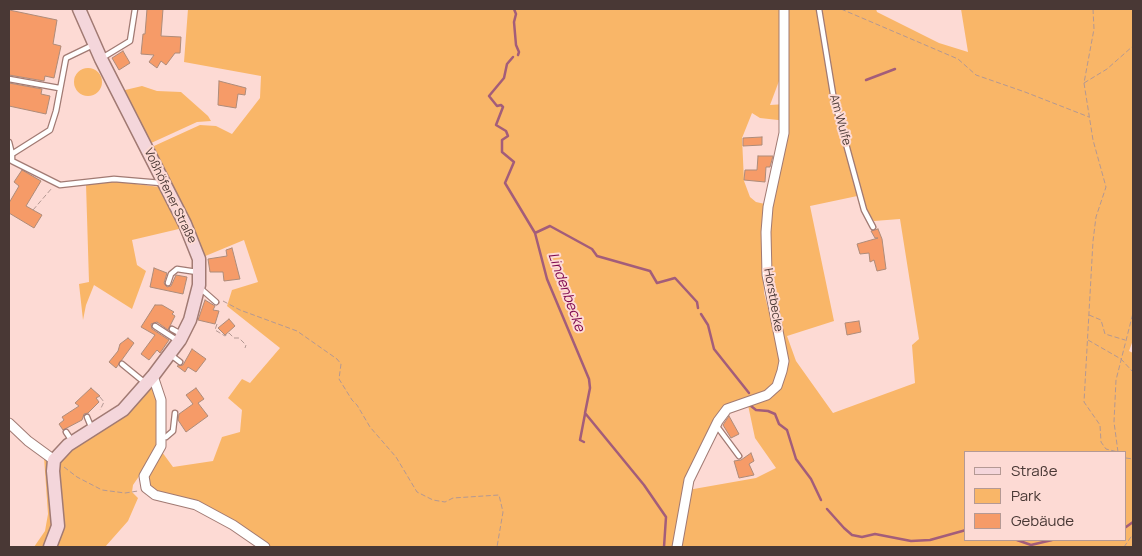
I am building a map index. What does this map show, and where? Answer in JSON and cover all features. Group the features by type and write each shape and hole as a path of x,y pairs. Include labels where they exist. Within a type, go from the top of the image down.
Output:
{"street":[{"name":"Voßhöfener Straße","path":"54,460 69,437 123,410 150,380 169,354 178,335 190,320 203,289 199,272 199,258 165,182 101,59 79,9"},
{"name":"Horstbecke","path":"677,547 689,480 716,425 728,409 754,401 777,386 784,361 767,275 766,232 768,207 784,133 784,9"},
{"path":"150,380 161,400 162,446 144,476 146,488 155,495 196,505 234,525 265,547"},
{"path":"9,423 28,441 54,460 53,471 58,526 50,547"}],"lane":[{"path":"101,59 130,41 135,9"},
{"name":"Am Wulfe","path":"819,9 834,100 864,210 873,226"},
{"path":"12,154 50,130 56,111 66,58 95,44"},
{"path":"9,79 59,88"},
{"path":"9,142 12,154 12,161 9,167"},
{"path":"12,161 60,186 114,179 165,182"},
{"path":"168,283 171,274 177,269 199,272"},
{"path":"203,289 216,302"},
{"path":"155,326 178,335"},
{"path":"169,354 180,362"},
{"path":"122,364 150,380"},
{"path":"162,437 166,437 173,431 175,413"},
{"path":"86,417 92,427"},
{"path":"716,425 739,456"}],"path":[{"path":"841,9 958,59 976,75 1089,117"},
{"path":"1093,9 1094,29 1084,83 1092,140 1106,187 1096,217 1088,315 1084,402 1100,425 1101,442 1106,449 1114,451"},
{"path":"1084,83 1107,69 1133,46"},
{"path":"34,210 56,184"},
{"path":"203,289 240,310 298,331 336,359 340,364 339,379 352,400 358,404 370,428 396,457 417,492 433,500 445,502 453,498 499,495 502,512 498,547"},
{"path":"1118,451 1114,422 1116,380 1133,313"},
{"path":"1088,315 1101,320 1105,334 1126,340"},
{"path":"217,324 215,330 225,336 229,333 234,338 239,338 246,345 245,348"},
{"path":"1087,339 1121,359 1133,372"},
{"path":"92,427 104,402 100,397"},
{"path":"54,460 77,477 102,490 125,493 146,488"},
{"path":"1124,547 1133,534"}],"green space":[{"path":"188,9 782,9 779,81 770,105 786,104 785,78 788,9 876,9 877,12 939,43 968,52 961,9 1133,9 1133,340 1129,351 1133,353 1133,547 270,547 217,512 195,502 157,494 150,488 148,477 162,452 173,467 213,461 222,437 240,432 242,410 228,398 242,379 250,383 280,348 227,306 232,290 258,282 244,240 203,257 190,226 151,150 154,146 200,125 216,126 232,134 260,98 261,76 184,62","holes":["752,113 760,118 787,121 770,207 768,233 769,274 786,360 779,387 768,396 748,405 755,438 776,468 756,478 688,490 684,488 690,468 710,436 716,420 727,408 753,400 776,385 782,362 764,293 761,229 765,204 756,202 750,197 744,181 742,138","862,195 866,210 874,221 900,219 919,339 912,345 915,383 833,413 796,361 787,336 834,321 810,206"]},
{"path":"88,68 98,72 102,82 98,92 88,96 78,92 74,82 78,72"},
{"path":"142,86 157,91 181,92 208,116 211,121 197,122 149,144 121,91"},
{"path":"111,181 160,187 183,228 132,240 137,265 146,271 132,309 94,285 86,305 83,320 79,284 89,282 86,184"},
{"path":"152,383 159,401 157,450 133,485 132,492 138,498 128,521 105,547 55,547 58,467 62,457"},
{"path":"44,457 49,460 53,519 46,547 34,547 45,531 48,514"}],"building":[{"path":"147,9 163,9 161,36 181,37 180,53 175,53 166,65 161,61 157,68 149,62 154,55 141,54"},
{"path":"9,10 57,20 53,44 61,46 54,78 45,76 44,81 9,75"},
{"path":"123,51 130,63 119,70 112,58"},
{"path":"219,81 246,88 245,95 238,94 236,108 218,105"},
{"path":"9,83 42,89 41,94 50,96 46,114 9,106"},
{"path":"762,137 762,145 743,146 743,138"},
{"path":"758,156 773,156 770,167 766,167 765,182 744,180 745,170 757,170"},
{"path":"22,170 41,181 26,206 42,215 34,228 9,213 9,203 19,186 14,182"},
{"path":"878,229 882,239 886,269 877,271 874,260 870,262 869,253 860,254 857,244 878,238 875,238 871,231"},
{"path":"232,248 240,279 224,281 223,272 210,272 208,259 227,256 226,250"},
{"path":"154,268 167,273 164,283 167,287 171,286 176,275 187,277 183,294 150,287"},
{"path":"205,300 215,306 213,310 219,311 215,324 198,320"},
{"path":"155,305 162,305 174,312 172,314 175,316 168,330 157,322 151,324 152,329 169,340 160,353 157,350 149,360 141,354 155,335 141,327"},
{"path":"229,319 235,326 225,335 218,328"},
{"path":"859,321 861,332 847,335 845,323"},
{"path":"128,338 134,343 116,368 109,362 118,351 120,344"},
{"path":"192,349 206,359 196,372 188,367 185,372 177,366 183,365"},
{"path":"91,388 100,396 96,398 99,402 88,413 84,414 82,420 63,430 59,424 64,420 62,417 79,406 75,403"},
{"path":"196,388 204,399 198,403 208,416 186,432 178,420 179,414 193,404 186,395"},
{"path":"729,416 739,434 731,438 723,425"},
{"path":"751,453 754,461 749,464 754,475 739,478 734,461 741,460"}],"waterway":[{"name":"Lindenbecke","path":"514,9 516,14 514,22 518,55"},
{"name":"Lindenbecke","path":"513,57 507,64 504,78 489,96 497,106 501,105 503,107 496,125 506,131 508,136 502,140 502,152 514,162 505,183 535,233 547,279 589,379 590,388 585,413 644,485 666,517 664,547"},
{"path":"866,80 895,69"},
{"path":"535,233 550,226 592,249 597,256 650,271 657,283 675,278 697,302 698,308"},
{"path":"701,314 708,325 714,349 749,393"},
{"path":"751,406 756,410 775,414 779,424 787,430 796,459 811,479 821,500"},
{"path":"584,442 580,440 585,414"},
{"path":"827,509 852,535 862,537 875,534 911,541 930,540 964,531"},
{"path":"1127,526 1133,522"},
{"path":"1020,541 1031,545 1048,541"}]}
